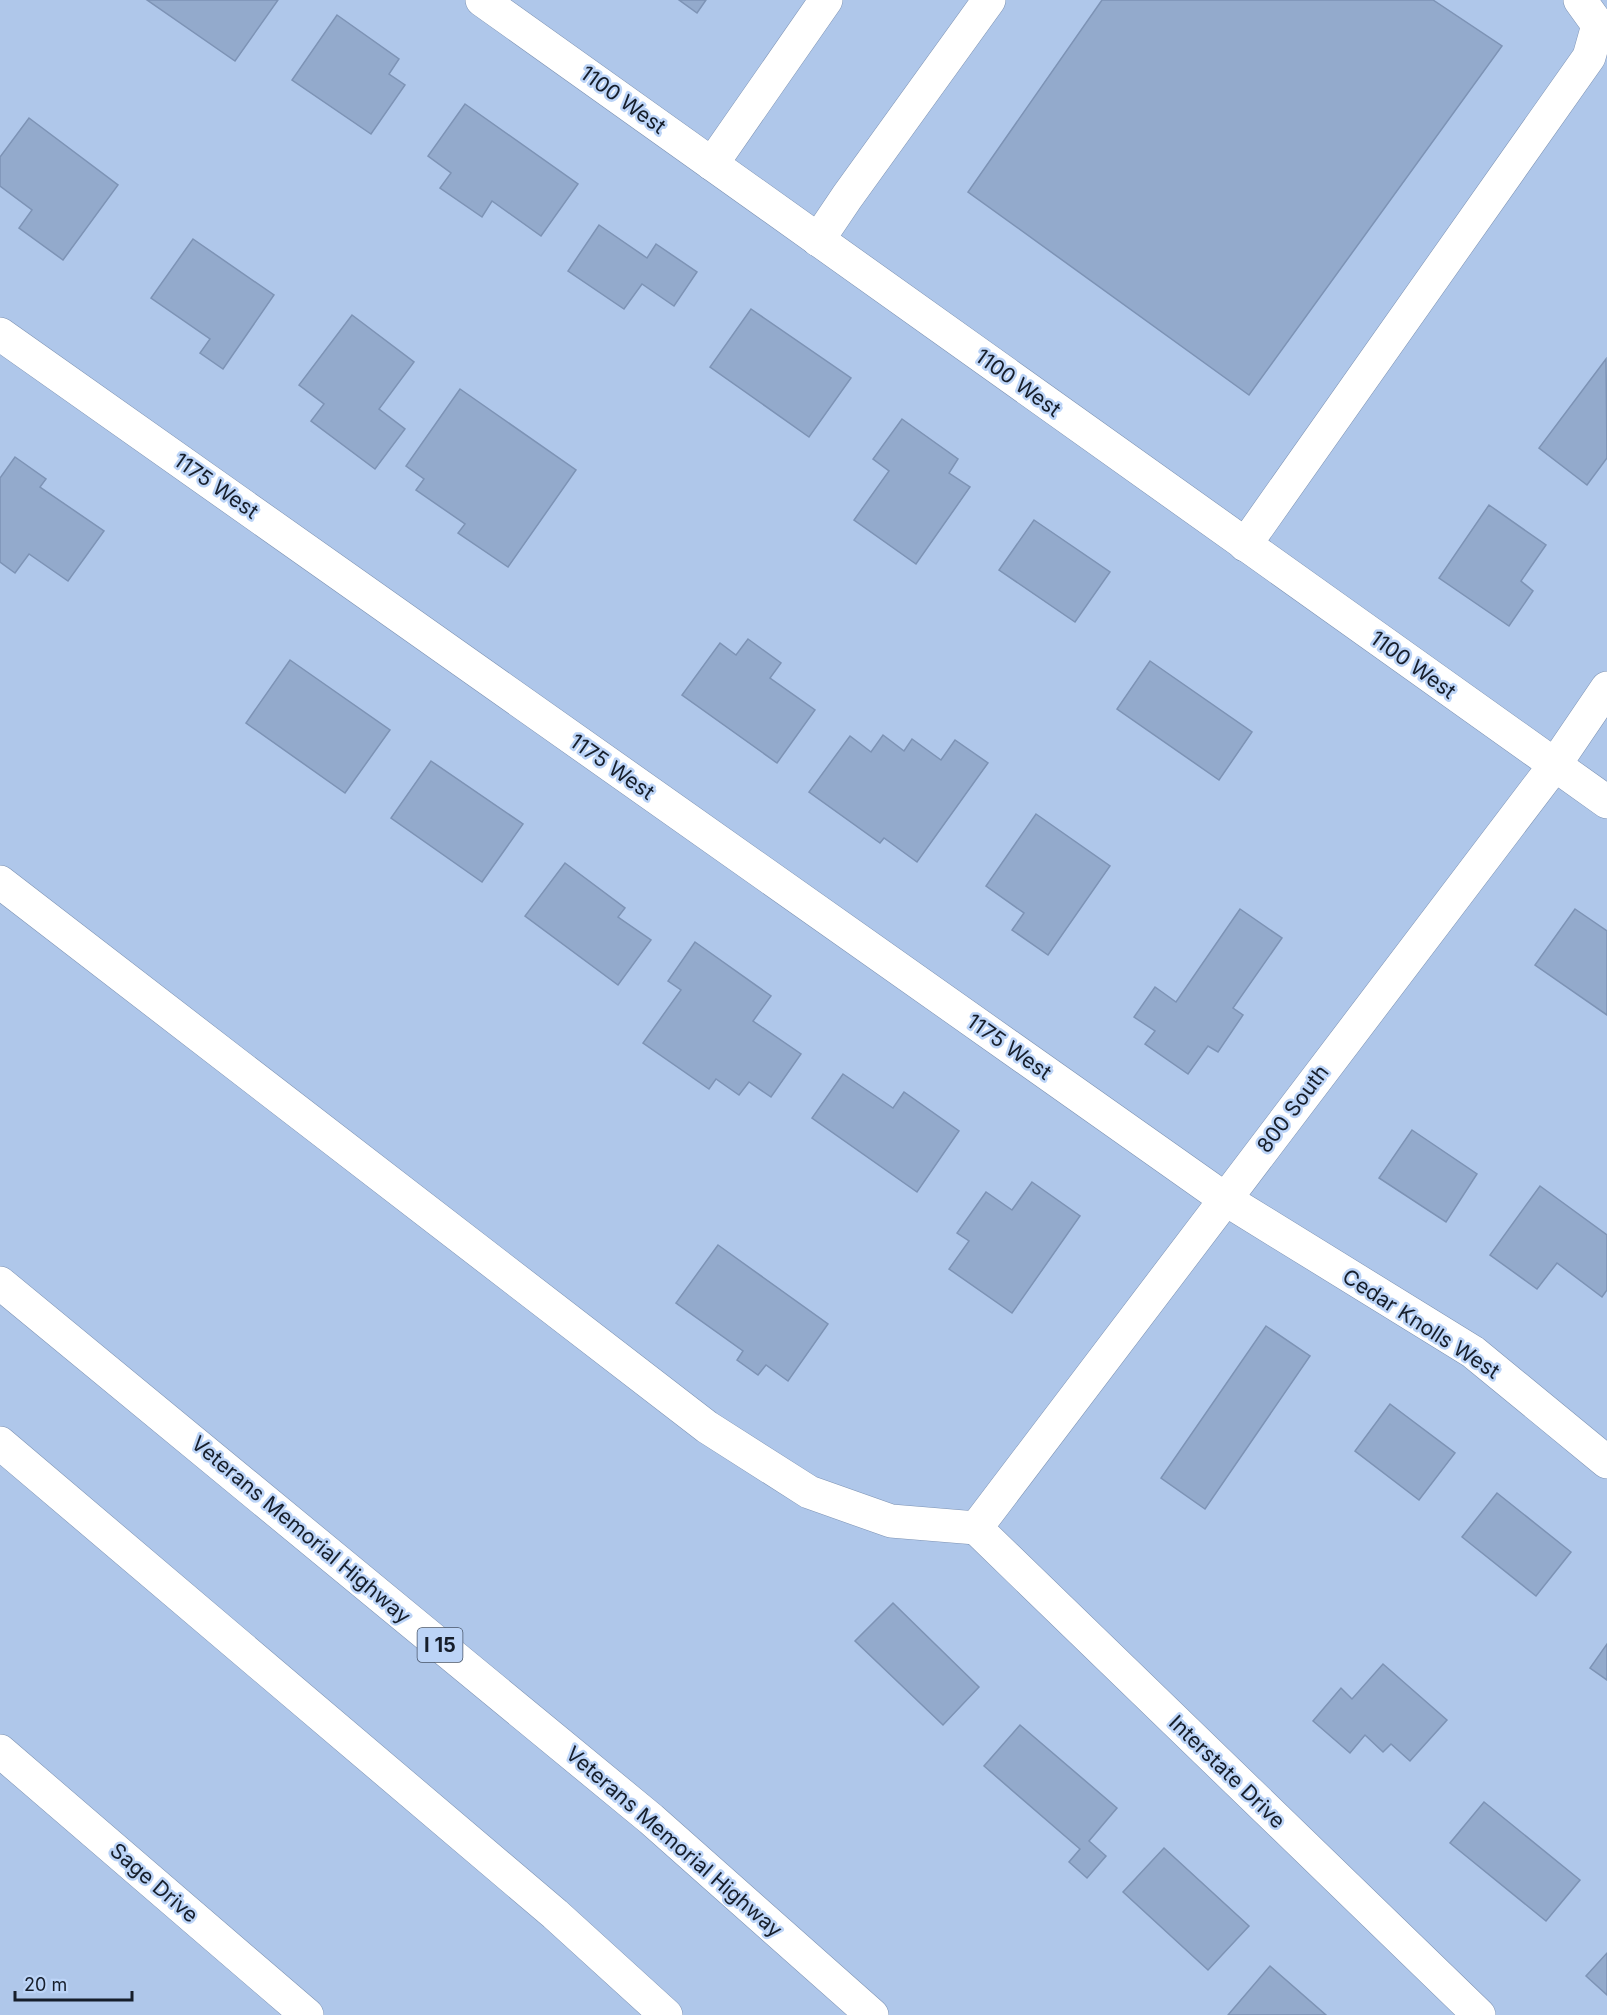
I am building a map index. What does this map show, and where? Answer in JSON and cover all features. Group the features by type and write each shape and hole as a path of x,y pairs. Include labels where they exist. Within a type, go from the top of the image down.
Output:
{"main road":[{"name":"1100 West","path":"482,0 1607,802"},
{"path":"712,164 826,0"},
{"path":"818,240 989,0"},
{"path":"1245,545 1589,57 1598,25 1580,0"},
{"name":"1175 West","path":"0,334 1225,1199"},
{"name":"800 South","path":"976,1528 1554,765 1607,688"},
{"path":"0,882 707,1428 809,1492 891,1521 976,1528"},
{"name":"Cedar Knolls West","path":"1225,1199 1473,1352 1607,1462"},
{"name":"Veterans Memorial Highway","path":"0,1283 651,1819 872,2015"},
{"path":"0,1443 555,1914 666,2015"},
{"name":"Interstate Drive","path":"976,1528 1479,2015"},
{"name":"Sage Drive","path":"0,1751 308,2015"}],"building":[{"path":"147,0 278,0 235,61"},
{"path":"679,0 706,0 697,13"},
{"path":"1102,0 1433,0 1502,46 1249,395 968,192"},
{"path":"337,15 399,59 389,74 405,85 371,134 292,80"},
{"path":"465,104 578,184 541,236 492,201 482,217 440,188 451,173 428,156"},
{"path":"29,118 118,185 63,260 19,228 32,210 0,186 0,157"},
{"path":"599,225 647,258 656,244 697,272 674,306 642,284 624,309 568,271"},
{"path":"193,239 274,295 223,369 200,353 210,339 151,298"},
{"path":"751,309 851,378 809,437 710,367"},
{"path":"352,315 414,362 379,409 405,429 375,469 311,421 324,404 299,385"},
{"path":"1606,359 1607,458 1587,485 1539,448"},
{"path":"460,389 576,470 508,567 458,533 465,524 416,490 424,479 406,466"},
{"path":"902,419 958,459 949,473 970,487 916,564 854,520 889,471 873,459"},
{"path":"15,457 46,479 40,487 104,531 68,581 29,554 15,573 0,562 0,478"},
{"path":"1489,505 1546,545 1521,581 1533,591 1509,626 1439,578"},
{"path":"1034,520 1110,572 1075,622 999,570"},
{"path":"748,639 781,663 770,678 815,710 777,763 682,695 720,643 736,655"},
{"path":"290,660 390,730 345,793 246,723"},
{"path":"1150,661 1252,732 1219,780 1117,709"},
{"path":"883,735 904,751 912,739 941,760 955,740 988,763 917,862 884,838 880,843 809,792 850,736 871,752"},
{"path":"431,761 523,824 482,882 391,818"},
{"path":"1036,814 1110,866 1048,955 1012,930 1024,913 986,886"},
{"path":"565,863 625,908 618,917 651,940 618,985 525,916"},
{"path":"1240,909 1282,938 1233,1008 1243,1015 1218,1052 1208,1046 1188,1074 1145,1044 1155,1031 1134,1017 1155,987 1176,1002"},
{"path":"1575,909 1607,931 1607,1015 1535,965"},
{"path":"695,942 771,996 753,1021 801,1054 771,1097 749,1082 739,1095 716,1079 709,1089 643,1043 681,990 668,981"},
{"path":"843,1074 893,1108 904,1092 959,1131 917,1192 812,1118"},
{"path":"1412,1130 1477,1174 1446,1222 1379,1178"},
{"path":"1032,1182 1080,1216 1012,1313 949,1269 969,1241 957,1233 986,1192 1012,1210"},
{"path":"1540,1186 1607,1235 1607,1290 1602,1297 1557,1263 1537,1289 1490,1255"},
{"path":"718,1245 828,1324 788,1381 766,1365 758,1375 737,1360 743,1351 676,1303"},
{"path":"1266,1326 1310,1356 1205,1509 1161,1478"},
{"path":"1390,1404 1455,1453 1419,1500 1355,1451"},
{"path":"1497,1493 1571,1552 1536,1596 1462,1537"},
{"path":"893,1603 979,1687 943,1725 855,1641"},
{"path":"1607,1644 1607,1680 1590,1668"},
{"path":"1383,1664 1447,1720 1410,1761 1391,1744 1383,1752 1365,1735 1350,1753 1313,1721 1341,1688 1352,1699"},
{"path":"1020,1725 1117,1808 1089,1841 1106,1856 1087,1878 1069,1862 1080,1849 984,1766"},
{"path":"1484,1802 1580,1880 1546,1921 1450,1843"},
{"path":"1164,1848 1249,1926 1208,1970 1123,1892"},
{"path":"1607,1953 1607,1995 1586,1976"},
{"path":"1270,1966 1326,2015 1228,2015"}]}
